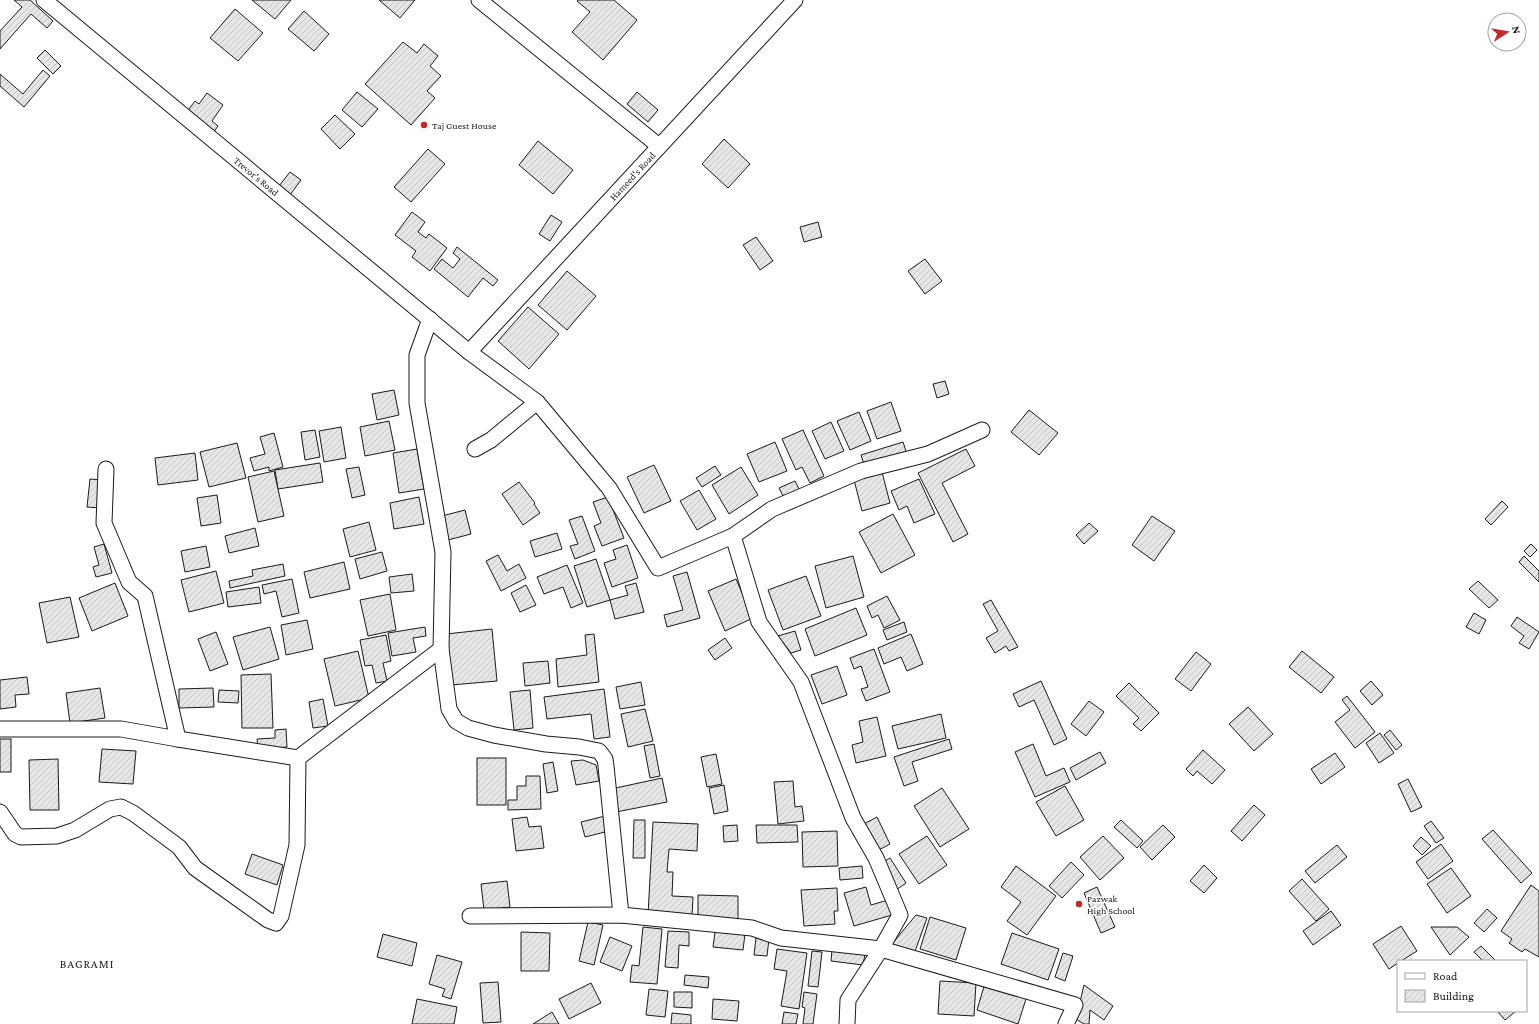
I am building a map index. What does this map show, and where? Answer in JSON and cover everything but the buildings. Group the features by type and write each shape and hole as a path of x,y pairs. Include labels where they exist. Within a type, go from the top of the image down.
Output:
{"street":[{"name":"Trevor's Road","path":"44,0 469,352 537,402 609,488 658,568 733,536"},
{"path":"479,0 659,146"},
{"name":"Hameed's Road","path":"469,352 795,0"},
{"path":"430,319 417,356 417,403 444,552 441,649 449,709 456,721 468,728 494,735 599,751 605,759 621,915"},
{"path":"474,449 491,440 537,402"},
{"path":"847,1024 848,1000 881,949 900,915 876,858 853,818 801,682 758,622 733,536 772,509 861,471 928,454 982,430"},
{"path":"106,469 104,523 129,582 145,596 178,739"},
{"path":"0,729 121,729 298,758 441,649"},
{"path":"0,812 15,834 22,837 57,836 75,830 110,809 121,807 133,813 179,847 195,868 268,920 276,923 281,916 297,844 298,758"},
{"path":"470,916 621,915 752,928 781,938 881,949 1075,1005 1066,1024"}],"place":[{"name":"Taj Guest House","path":"424,125"},
{"name":"Pazwak High School","path":"1079,904"}],"district":[{"name":"BAGRAMI","path":"87,964"}]}
